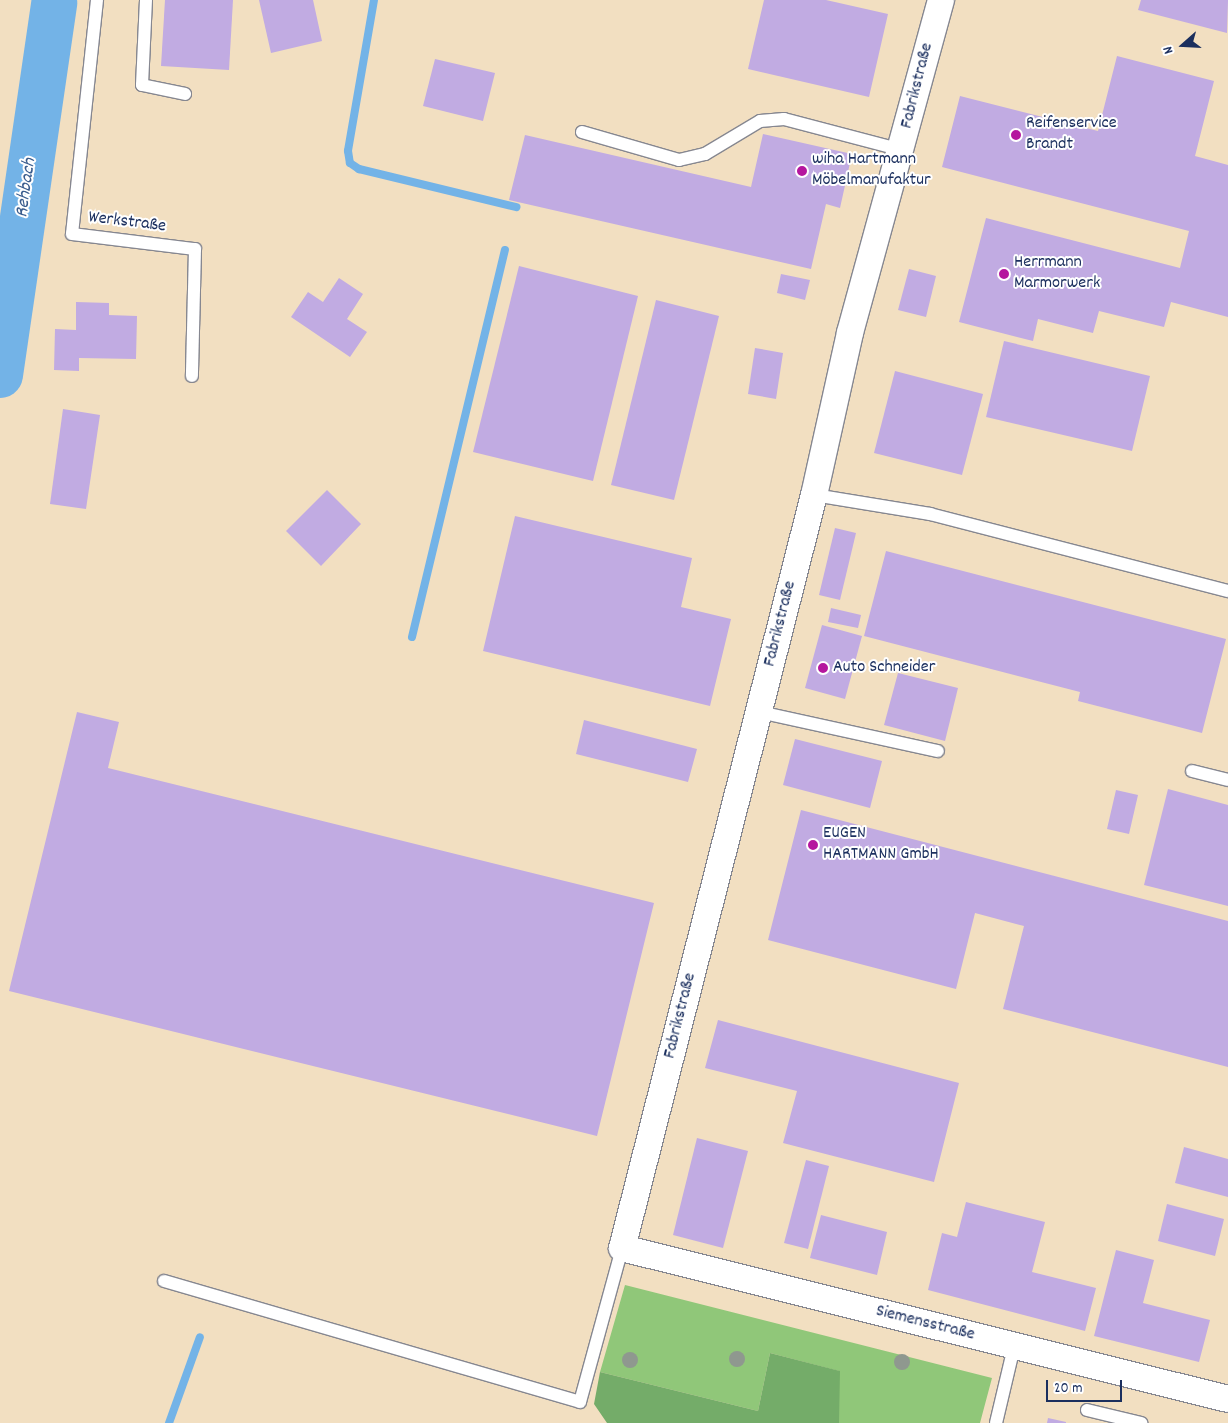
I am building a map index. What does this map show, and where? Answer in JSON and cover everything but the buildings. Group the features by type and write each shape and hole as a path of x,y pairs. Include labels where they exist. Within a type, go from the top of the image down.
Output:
{"street":[{"name":"Fabrikstraße","path":"622,1248 814,495 850,333 902,150 941,0"},
{"name":"Siemensstraße","path":"622,1248 1228,1399"}],"lane":[{"name":"Werkstraße","path":"97,0 72,234 195,248 192,376"},
{"path":"146,0 142,86 186,94"},
{"path":"582,132 679,160 705,154 760,121 784,119 902,150"},
{"path":"814,495 930,514 1228,591"},
{"path":"759,712 938,751"},
{"path":"1192,771 1228,780"},
{"path":"164,1281 580,1402 622,1248"},
{"path":"996,1423 1014,1347"},
{"path":"1087,1410 1141,1423"}],"green space":[{"path":"625,1285 992,1378 980,1423 839,1423 839,1371 770,1353 758,1411 600,1372"},
{"path":"770,1353 840,1371 839,1423 607,1423 594,1404 600,1372 758,1411"}],"waterway":[{"path":"374,0 348,151 350,163 359,169 516,207"},
{"name":"Rehbach","path":"0,375 54,3"},
{"path":"412,637 505,250"},
{"path":"169,1423 200,1337"}],"place":[{"name":"Reifenservice Brandt","path":"1016,135"},
{"name":"wiha Hartmann Möbelmanufaktur","path":"802,171"},
{"name":"Herrmann Marmorwerk","path":"1004,274"},
{"name":"Auto Schneider","path":"823,668"},
{"name":"EUGEN HARTMANN GmbH","path":"813,845"}]}
